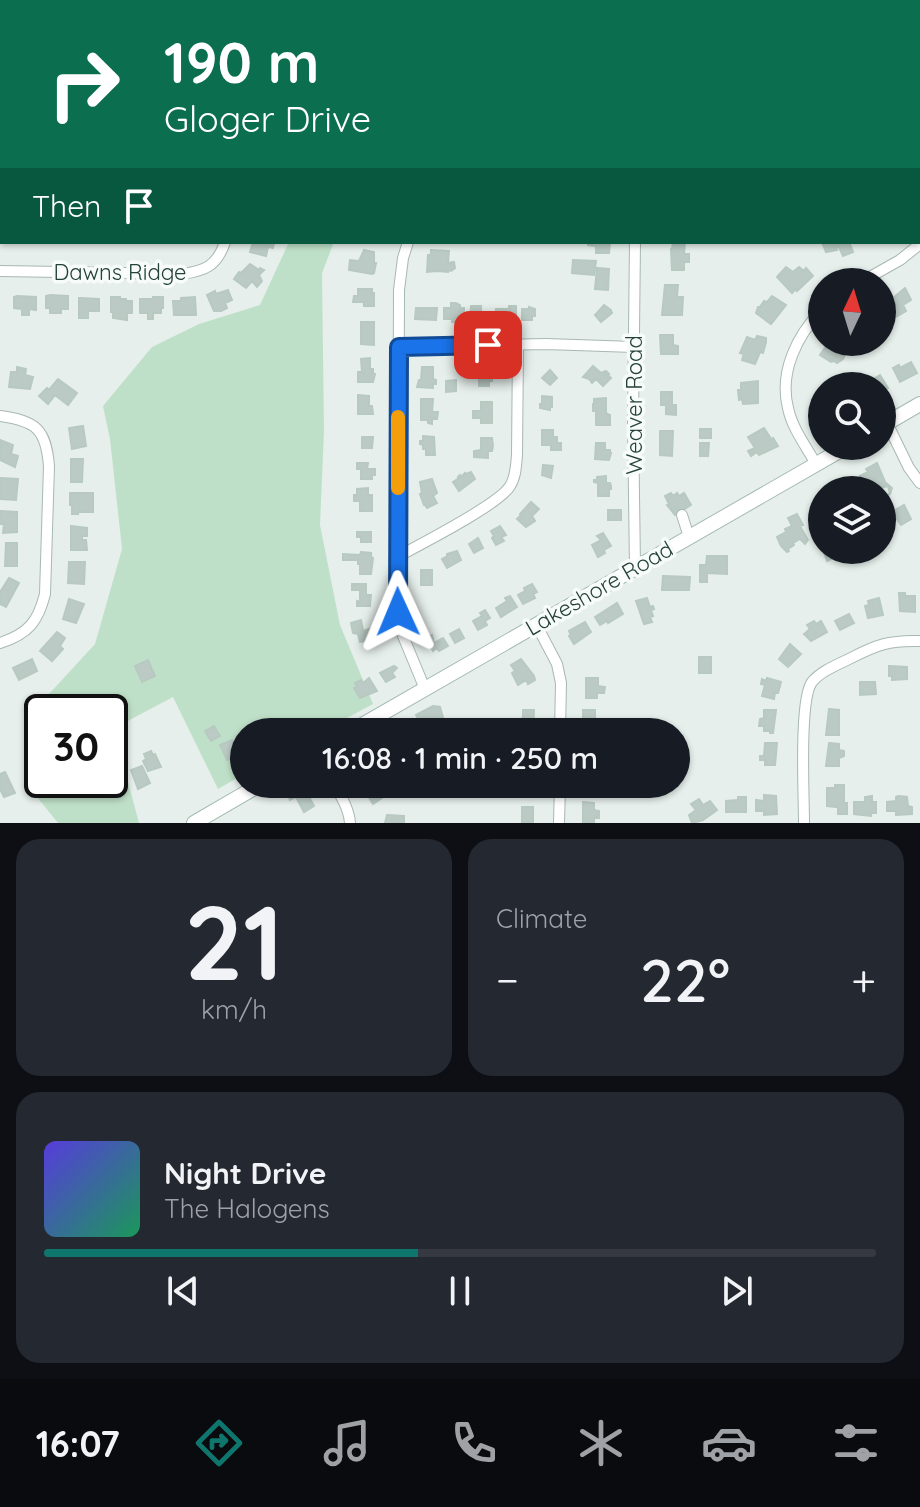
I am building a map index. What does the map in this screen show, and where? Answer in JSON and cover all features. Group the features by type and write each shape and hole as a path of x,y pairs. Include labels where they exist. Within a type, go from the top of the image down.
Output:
{"street":[{"name":"Dawns Ridge","path":"0,271 199,272 212,264 224,244"},
{"path":"407,244 399,290 398,612 401,631 425,689"},
{"name":"Weaver Road","path":"635,244 635,567"},
{"path":"886,268 920,244"},
{"path":"808,326 792,354 785,388 794,425 816,464"},
{"path":"397,557 476,512 510,487 517,455 518,345"},
{"path":"399,347 634,347"},
{"path":"896,418 920,404"},
{"path":"0,416 21,419 38,430 48,452 49,466 45,594 41,613 22,634 0,643"},
{"path":"896,446 920,483"},
{"name":"Lakeshore Road","path":"374,718 823,460"},
{"path":"682,515 689,537"},
{"path":"536,624 557,664 561,683 560,718"},
{"path":"804,823 804,708 810,685 823,672 875,645 920,641"},
{"path":"194,823 237,798"},
{"path":"342,798 350,823"},
{"path":"559,823 560,798"}],"green space":[{"path":"288,244 333,244 322,273 324,431 320,525 340,625 373,704 347,718 230,718 230,782 218,789 173,697 128,721 128,694 49,694 95,644 122,549 110,439 103,406 152,347 199,324 260,305"},
{"path":"128,782 139,823 58,823 38,798 128,798"}],"building":[{"path":"252,244 274,244 273,248 268,247 266,256 250,252"},
{"path":"610,244 609,253 596,253 596,246 588,245"},
{"path":"673,244 685,244 684,254 689,254 689,262 684,262 684,270 672,270"},
{"path":"823,244 850,244 853,252 843,256 839,247 826,252"},
{"path":"364,250 374,252 376,263 372,274 349,270 350,260 359,261"},
{"path":"431,250 449,251 448,263 454,262 455,268 448,272 427,272"},
{"path":"573,260 596,261 594,275 572,273"},
{"path":"250,264 264,270 259,275 262,281 257,287 252,281 246,288 234,279"},
{"path":"786,267 793,272 799,267 808,270 808,281 792,293 777,277"},
{"path":"597,268 609,269 608,290 595,289"},
{"path":"665,285 678,285 677,297 683,297 682,315 662,315"},
{"path":"905,288 911,300 903,305 906,311 896,317 896,296"},
{"path":"358,289 372,289 374,306 353,302 354,296 358,296"},
{"path":"228,290 232,300 225,303 227,308 214,311 207,295"},
{"path":"46,296 68,296 68,309 50,313 50,308 46,308"},
{"path":"772,296 786,305 771,324 756,313 758,307"},
{"path":"14,297 36,297 36,310 29,309 29,315 22,315 22,309 14,308"},
{"path":"111,297 132,301 132,313 127,313 127,320 113,318"},
{"path":"163,297 163,308 161,313 153,313 153,319 148,319 148,313 140,313 140,299"},
{"path":"195,297 196,315 174,315 173,301"},
{"path":"79,298 99,299 99,311 88,311 88,318 79,318"},
{"path":"451,303 464,308 464,320 452,322 452,319 444,319 444,308 451,308"},
{"path":"604,305 612,313 601,322 595,315"},
{"path":"471,306 481,306 481,319 470,319"},
{"path":"509,306 516,306 516,316 506,315 506,321 495,319 496,309 509,309"},
{"path":"416,308 437,308 436,320 415,319"},
{"path":"522,309 535,309 535,316 532,320 522,320"},
{"path":"361,322 374,322 374,345 361,344"},
{"path":"660,335 673,335 673,345 678,346 678,354 661,354"},
{"path":"757,336 766,338 763,353 760,352 755,364 742,360 744,354 740,353 747,337 755,340"},
{"path":"822,356 844,356 837,363"},
{"path":"370,358 370,369 375,374 373,382 358,382 358,372 362,372 361,359"},
{"path":"911,362 917,373 900,382 893,368 899,365 900,368"},
{"path":"593,366 601,373 606,371 611,378 603,386 596,379 592,383 583,377"},
{"path":"17,367 26,369 25,375 33,377 30,389 9,387 11,372 17,372"},
{"path":"422,367 433,367 436,384 433,388 417,387"},
{"path":"481,368 492,368 494,376 489,386 479,386"},
{"path":"550,370 557,378 550,385 542,378"},
{"path":"58,379 77,393 68,405 55,395 48,404 39,396"},
{"path":"456,380 456,391 446,392 446,381"},
{"path":"758,381 758,403 743,404 742,399 739,400 738,390 741,390 741,383"},
{"path":"661,392 672,392 676,415 666,414 666,405 661,405"},
{"path":"358,395 369,396 373,414 358,414"},
{"path":"542,396 552,397 550,410 540,408"},
{"path":"606,398 610,425 596,425 593,404 597,402 594,399"},
{"path":"421,399 433,399 432,412 438,412 432,424 421,420"},
{"path":"481,402 492,402 492,423 481,423 481,418 473,418 473,411 481,411"},
{"path":"83,426 86,446 72,449 69,428"},
{"path":"764,428 770,440 773,438 778,446 751,456 748,451 755,448 748,437"},
{"path":"700,429 711,429 711,438 700,438"},
{"path":"542,430 553,430 553,437 561,443 561,450 551,450 551,445 542,445"},
{"path":"660,431 673,431 672,456 660,455"},
{"path":"423,436 434,437 435,455 426,455 426,449 420,444"},
{"path":"362,437 373,437 372,448 362,448"},
{"path":"481,438 492,438 492,451 488,451 488,458 474,457 474,451 481,450"},
{"path":"0,440 13,445 11,454 18,456 15,467 0,460"},
{"path":"596,443 605,443 605,450 611,453 609,460 595,459"},
{"path":"700,443 709,443 708,456 700,456"},
{"path":"71,459 83,459 82,482 71,482"},
{"path":"357,463 368,463 367,469 375,469 372,479 361,479 361,469 357,469"},
{"path":"877,463 882,476 860,476 868,472 866,469"},
{"path":"543,465 553,466 551,478 542,475"},
{"path":"471,472 475,479 459,491 453,482 460,475"},
{"path":"606,476 606,483 611,486 609,496 598,496 598,483 594,480"},
{"path":"0,478 18,479 16,500 0,499"},
{"path":"432,479 437,493 433,496 437,503 427,508 420,494 420,482"},
{"path":"368,488 368,495 372,495 372,511 360,511 360,501 354,501 354,495 357,495 357,489"},
{"path":"70,493 93,493 93,512 72,514"},
{"path":"671,493 679,496 684,493 691,505 675,515 667,505 665,496"},
{"path":"531,502 539,509 532,516 535,521 526,527 517,519"},
{"path":"904,505 911,519 901,525 896,518 896,510"},
{"path":"608,510 621,510 621,520 608,520"},
{"path":"0,511 17,512 17,532 3,533"},
{"path":"797,514 808,540 805,544 800,539 793,543 787,552 777,537 792,526 788,518"},
{"path":"71,526 87,528 87,536 82,536 82,540 86,540 87,550 71,550"},
{"path":"500,526 506,535 501,537 504,541 496,545 491,531"},
{"path":"357,532 371,532 371,542 361,542"},
{"path":"603,533 611,546 598,557 592,545 601,540 597,536"},
{"path":"478,538 483,548 474,553 469,544"},
{"path":"6,543 17,543 17,566 5,566"},
{"path":"457,551 461,560 447,568 442,559"},
{"path":"361,552 371,553 371,574 360,574 358,560 343,560 343,554 360,555"},
{"path":"707,556 727,556 727,574 707,573 707,582 700,582 700,565 706,565"},
{"path":"69,562 85,562 84,584 68,583"},
{"path":"421,570 432,570 432,585 421,585"},
{"path":"663,576 690,577 689,590 662,590"},
{"path":"9,578 19,583 6,607 0,604 0,592"},
{"path":"352,584 366,584 366,595 371,595 370,606 357,606 360,590 352,590"},
{"path":"532,584 537,592 533,594 535,598 523,604 518,595"},
{"path":"899,593 915,596 915,612 900,611"},
{"path":"510,596 517,607 501,617 496,608"},
{"path":"647,598 654,609 651,610 652,622 644,624 636,601"},
{"path":"879,598 883,615 868,618 865,606 869,605 868,601"},
{"path":"69,599 84,604 76,623 63,619"},
{"path":"617,603 623,614 600,625 595,617"},
{"path":"485,610 490,618 485,621 487,625 478,630 473,621"},
{"path":"849,614 854,623 840,630 835,621"},
{"path":"361,620 363,631 372,628 375,638 360,642 358,634 353,633 351,623"},
{"path":"814,621 816,624 821,621 827,632 811,641 804,634 810,629 807,625"},
{"path":"585,622 591,632 574,644 569,631"},
{"path":"459,629 464,638 455,643 450,634"},
{"path":"57,632 65,638 60,646 63,649 52,661 40,651"},
{"path":"432,635 434,643 443,638 448,646 433,651 426,638"},
{"path":"790,644 801,654 788,667 779,659"},
{"path":"699,657 711,657 711,673 699,673"},
{"path":"32,659 37,671 19,680 13,668"},
{"path":"521,659 535,680 528,684 526,680 518,685 511,665"},
{"path":"148,660 155,676 142,682 135,666"},
{"path":"394,666 397,668 392,673 395,677 386,682 380,673"},
{"path":"889,666 907,667 907,679 892,680"},
{"path":"369,678 377,691 360,698 354,688 357,687 355,683 361,680 363,683"},
{"path":"586,678 598,678 598,686 605,687 604,693 597,693 597,698 586,698"},
{"path":"767,678 781,682 774,699 762,696 765,685 761,684 762,679 766,681"},
{"path":"860,682 875,682 876,694 860,695"},
{"path":"433,706 440,707 443,718 418,718 416,715"},
{"path":"829,709 839,710 839,735 826,735"},
{"path":"523,710 534,710 534,718 523,718"},
{"path":"583,710 595,710 595,718 583,718"},
{"path":"764,710 776,710 773,733 759,726"},
{"path":"214,726 220,736 211,741 205,731"},
{"path":"230,741 230,759 227,760 220,745"},
{"path":"765,743 777,743 775,765 765,765 765,760 760,760 760,756 764,756"},
{"path":"829,743 839,744 839,750 844,751 844,756 839,758 839,766 826,766"},
{"path":"151,751 161,767 148,771 143,761 146,759 144,754"},
{"path":"142,766 150,783 138,789 131,770"},
{"path":"5,772 15,793 4,797 0,789 0,774"},
{"path":"835,785 844,785 847,814 838,814 838,806 827,806 827,788 835,788"},
{"path":"764,795 776,796 777,814 764,815 764,811 756,811 756,800 764,801"},
{"path":"872,796 870,802 876,802 876,813 871,813 871,816 854,814 854,802 865,802 865,797"},
{"path":"898,796 907,797 912,814 896,815 896,811 887,811 887,802 896,801"},
{"path":"738,797 746,797 746,812 726,812 726,801 738,800"},
{"path":"297,798 310,798 314,806 304,812"},
{"path":"699,799 703,805 710,801 717,810 703,820 692,823 689,815 696,810 691,804"},
{"path":"583,802 594,803 594,810 599,811 599,818 594,818 594,823 583,823"},
{"path":"522,807 533,807 533,822 522,822"},
{"path":"387,815 404,816 404,823 385,823"}],"slow traffic":[{"path":"398,417 398,488"}],"route":[{"path":"398,612 399,347 488,345"}]}
